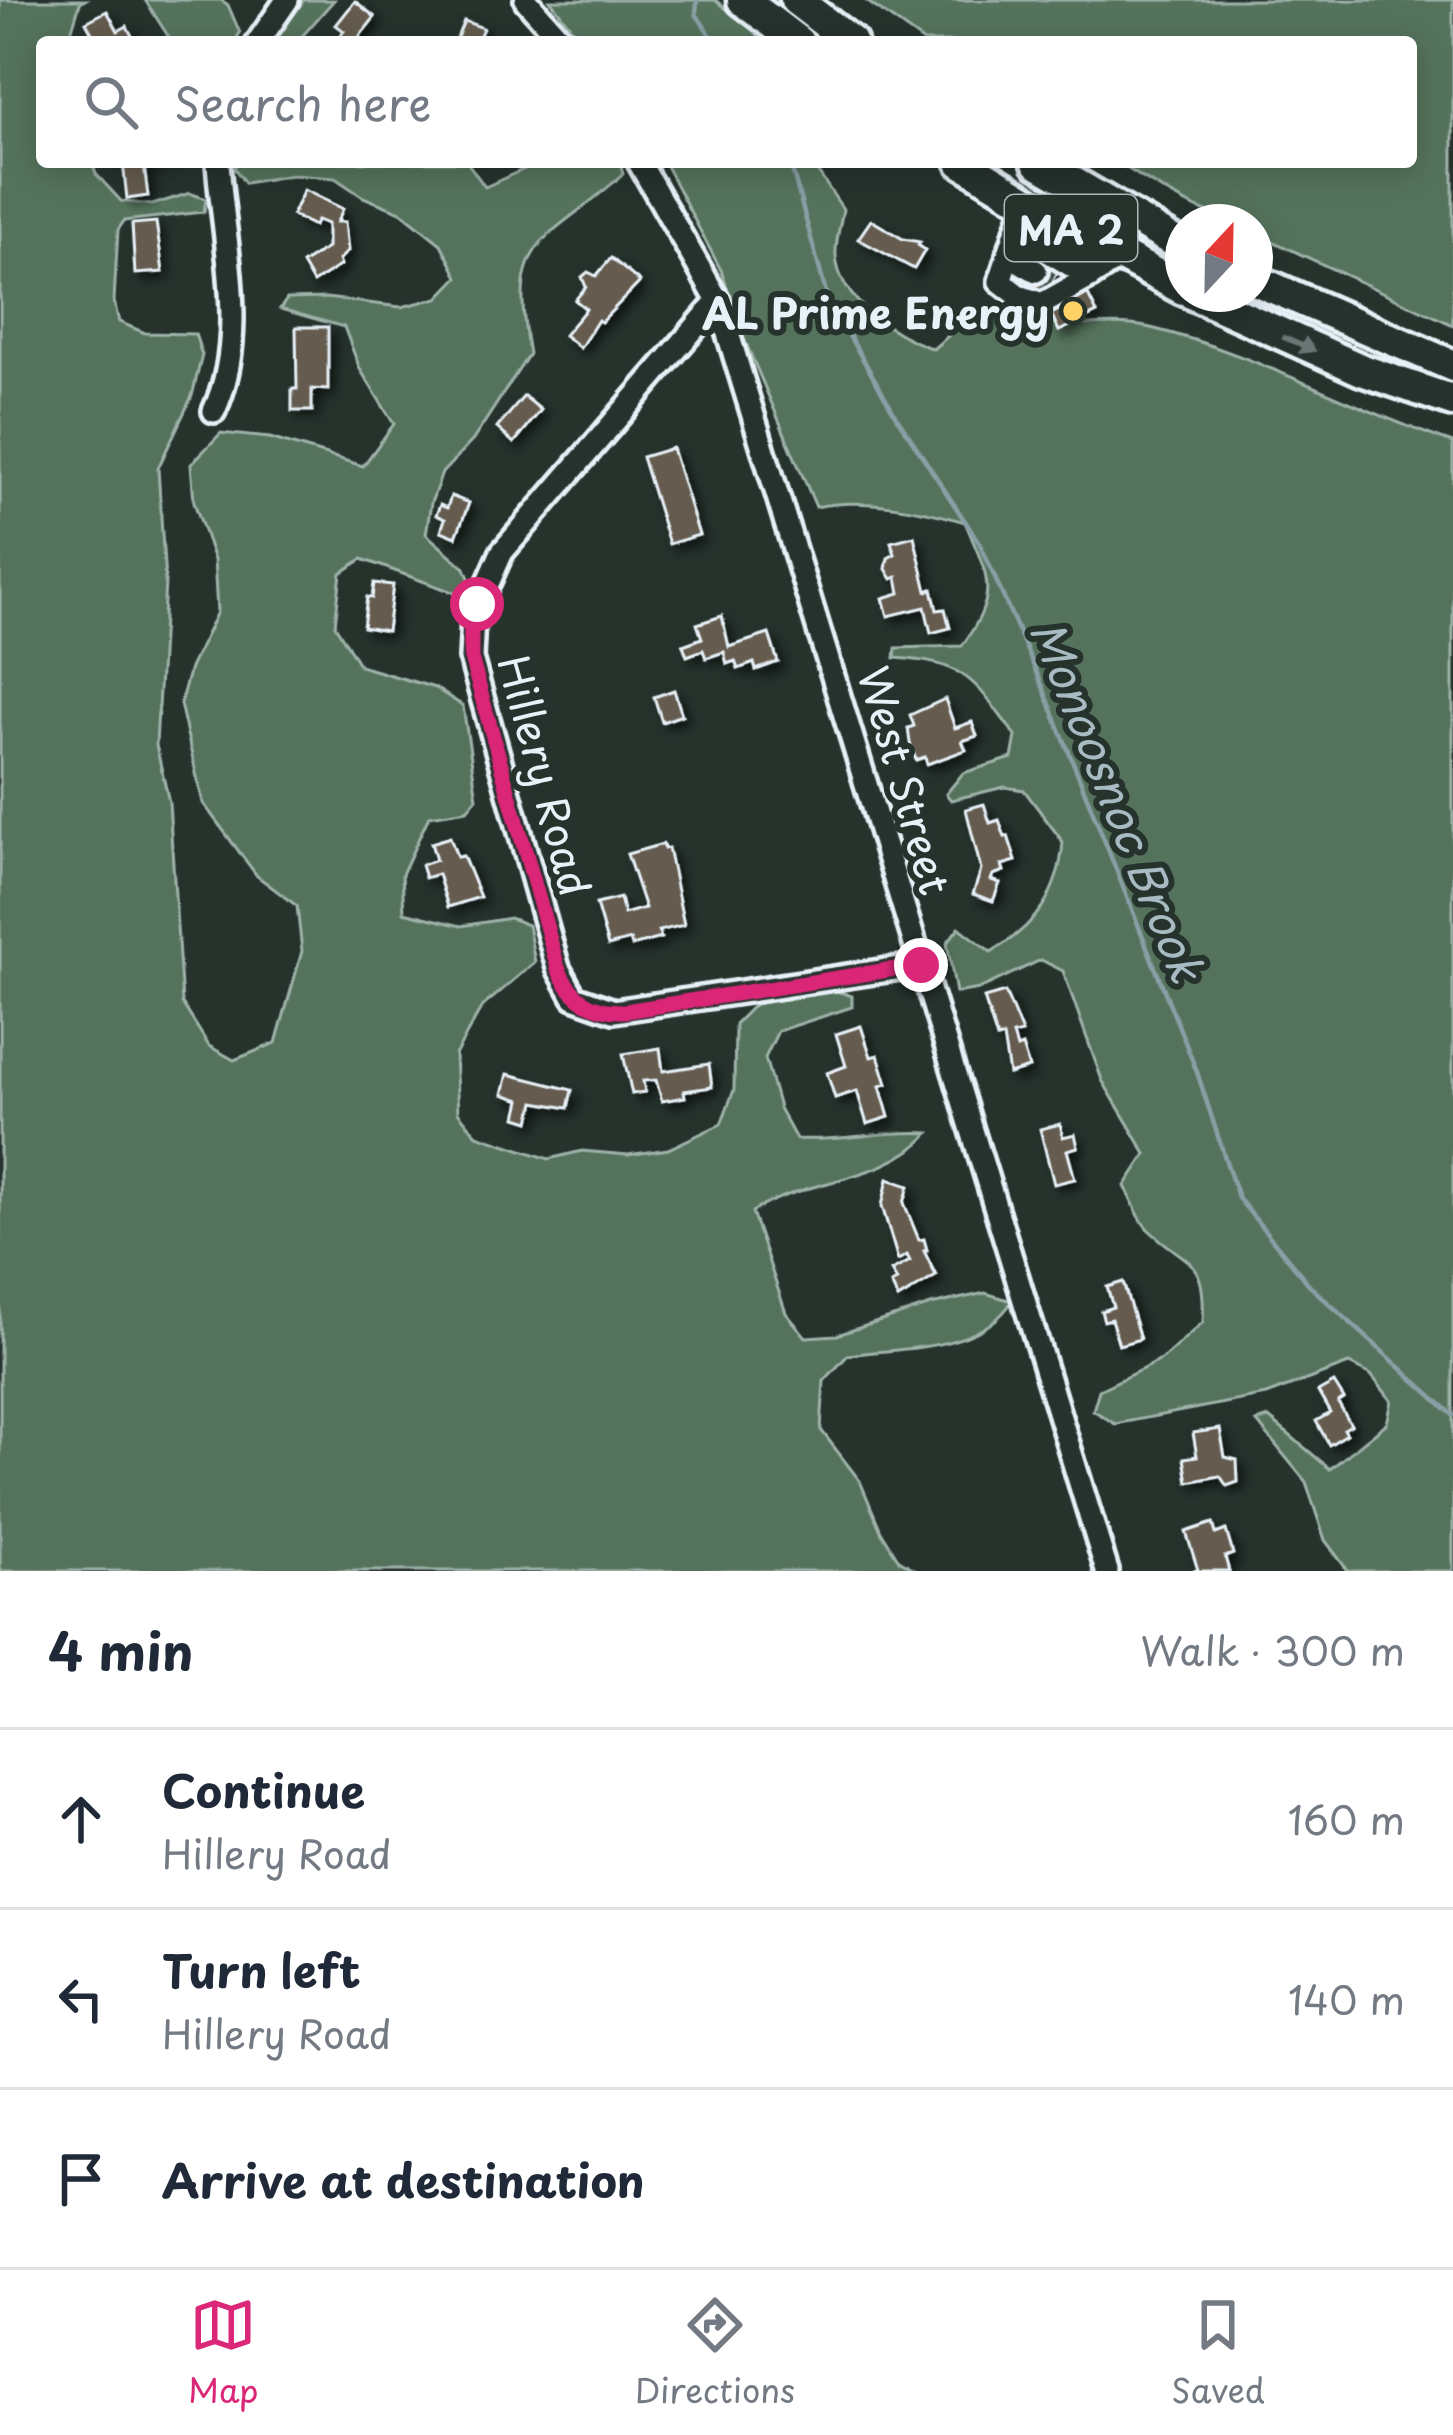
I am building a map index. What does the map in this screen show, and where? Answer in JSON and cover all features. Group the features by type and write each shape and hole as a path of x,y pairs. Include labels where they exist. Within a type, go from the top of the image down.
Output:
{"highway":[{"path":"742,0 790,36"},
{"path":"796,0 843,36"},
{"name":"MA 2","path":"968,168 1021,217 1121,256 1165,279"},
{"name":"MA 2","path":"1048,168 1165,236"},
{"path":"1273,288 1453,366"},
{"path":"1233,312 1362,370 1453,401"}],"street":[{"path":"262,36 287,0"},
{"path":"526,0 558,36"},
{"path":"214,411 226,378 230,321 218,168"},
{"name":"West Street","path":"642,168 718,302 1107,1571"},
{"path":"1052,280 1042,304 1019,296 1000,281 1021,217 1090,277"},
{"path":"1008,255 1052,280 1090,277 1121,256"},
{"name":"Hillery Road","path":"718,302 502,552 473,616 471,658 558,968 574,997 614,1011 921,965"}],"green space":[{"path":"0,0 85,0 70,36 36,36 36,168 94,168 121,201 152,205 190,193 206,199 204,212 124,221 118,230 114,301 119,322 145,333 195,334 202,355 192,396 158,468 165,582 156,745 169,802 182,1003 209,1046 234,1060 276,1043 302,951 297,906 257,876 203,803 180,704 190,668 217,612 214,560 194,502 191,464 221,433 270,438 363,466 394,424 360,369 344,327 280,309 287,299 326,298 401,307 438,298 458,277 441,244 401,212 363,197 335,178 292,175 245,183 235,168 471,168 485,187 527,168 622,168 623,174 539,245 524,285 529,354 473,440 442,473 431,503 426,534 465,568 472,586 458,594 362,559 341,573 335,625 360,666 435,688 463,706 477,798 467,810 429,816 402,874 404,912 461,926 510,918 528,925 535,962 482,1007 455,1055 458,1112 477,1135 549,1159 582,1151 628,1155 668,1149 721,1124 734,1090 735,1024 755,1004 834,990 852,996 852,1007 778,1031 765,1058 779,1108 796,1139 929,1133 890,1162 752,1212 786,1313 806,1337 837,1335 985,1293 1012,1301 981,1330 938,1344 848,1355 824,1381 821,1430 860,1481 899,1560 918,1571 0,1571"},
{"path":"145,0 221,0 240,33 238,36 168,36"},
{"path":"304,0 334,0 302,36 279,36"},
{"path":"550,0 715,0 761,36 577,36"},
{"path":"865,0 1453,0 1453,325 1273,241 1273,204 1190,204 1127,168 1417,168 1417,36 916,36"},
{"path":"667,168 815,168 843,209 836,256 847,288 886,325 933,349 980,308 1051,323 1139,326 1266,366 1453,443 1453,1571 1348,1571 1325,1540 1306,1482 1257,1422 1269,1418 1330,1469 1387,1423 1392,1401 1371,1375 1349,1364 1266,1395 1115,1424 1093,1410 1099,1390 1161,1360 1203,1322 1203,1300 1192,1265 1144,1225 1125,1186 1146,1154 1102,1080 1063,971 1041,960 979,989 956,993 947,943 959,927 991,952 1020,932 1050,893 1063,842 1024,790 1004,787 951,800 946,794 963,773 1012,758 1016,736 968,678 939,665 895,658 896,648 962,646 982,612 985,572 965,522 891,506 816,507 742,334 722,272"}],"building":[{"path":"355,1 375,17 360,36 340,36 344,31 336,25"},
{"path":"107,11 118,31 127,26 132,36 92,36 86,22"},
{"path":"464,21 483,28 480,36 458,36"},
{"path":"124,168 144,168 148,196 127,199"},
{"path":"304,190 343,209 337,222 345,222 348,251 339,260 341,265 313,283 302,264 327,248 327,224 317,220 314,226 292,215"},
{"path":"871,220 903,239 920,242 925,250 914,269 858,239"},
{"path":"156,222 163,272 135,274 132,224"},
{"name":"AL Prime Energy","path":"1045,255 1061,264 1043,295 1027,286"},
{"path":"611,258 640,282 598,320 580,348 564,335 586,309 575,300 586,287 582,277 588,272 596,276"},
{"name":"AL Prime Energy","path":"1086,291 1097,313 1059,331 1049,309"},
{"path":"296,327 328,327 328,390 312,389 312,411 292,411 292,389 297,389"},
{"path":"524,396 541,410 514,443 497,428"},
{"path":"672,448 699,535 669,544 642,457"},
{"path":"451,496 469,503 456,537 441,531 445,519 436,515 440,505 447,508"},
{"path":"914,536 927,591 932,589 937,610 945,609 950,628 931,633 925,607 888,616 883,598 900,593 897,577 892,579 886,569 888,558 895,554 891,542"},
{"path":"374,583 393,585 387,631 363,627"},
{"path":"722,616 729,647 769,634 778,662 756,670 754,663 738,669 735,661 727,664 724,652 706,658 703,650 687,656 683,645 702,638 697,624"},
{"path":"674,690 682,715 662,722 654,697"},
{"path":"945,699 955,728 972,722 977,736 962,741 966,750 927,764 925,757 916,760 908,728 914,726 910,715"},
{"path":"984,804 990,823 999,820 1008,836 1016,861 1002,865 1004,871 993,875 991,880 1000,883 993,901 973,894 981,870 966,809"},
{"path":"450,837 480,897 448,907 438,874 425,878 421,865 436,860 431,843"},
{"path":"663,844 668,848 684,925 659,931 661,938 608,946 596,904 620,898 624,914 645,908 627,854"},
{"path":"1005,992 1022,1033 1013,1035 1017,1048 1022,1046 1029,1068 1009,1074 1003,1037 997,1039 984,998"},
{"path":"861,1026 871,1057 878,1055 887,1084 880,1086 889,1117 867,1124 857,1091 835,1098 827,1073 846,1066 836,1034"},
{"path":"660,1048 663,1071 709,1064 712,1087 684,1091 685,1097 662,1101 656,1080 643,1081 645,1092 632,1094 623,1054"},
{"path":"508,1074 572,1090 568,1108 535,1102 530,1121 517,1117 521,1100 503,1094"},
{"path":"1060,1124 1063,1137 1075,1134 1078,1147 1067,1150 1075,1179 1054,1184 1040,1129"},
{"path":"888,1179 909,1186 904,1203 919,1240 924,1239 924,1251 936,1276 898,1299 891,1271 910,1261 907,1255 898,1260 882,1206"},
{"path":"1123,1282 1140,1339 1119,1345 1111,1319 1104,1321 1101,1311 1113,1307 1107,1287"},
{"path":"1334,1383 1344,1399 1338,1403 1351,1425 1344,1429 1347,1434 1329,1445 1316,1421 1330,1413 1318,1392"},
{"path":"1220,1429 1225,1457 1237,1460 1238,1482 1227,1486 1220,1476 1188,1482 1184,1458 1197,1456 1193,1433"},
{"path":"1213,1523 1216,1534 1226,1530 1233,1554 1225,1557 1229,1571 1193,1571 1198,1570 1186,1532"}],"waterway":[{"name":"Monoosnoc Brook","path":"697,0 696,14 711,36"},
{"name":"Monoosnoc Brook","path":"792,168 828,300 980,544 1043,687 1197,1072 1238,1198 1312,1288 1453,1415"}],"tunnel":[{"path":"1036,271 1052,280"}],"place":[{"name":"AL Prime Energy","path":"1073,311"}],"route":[{"path":"477,604 471,623 471,658 558,968 574,997 625,1011 921,965"}]}
